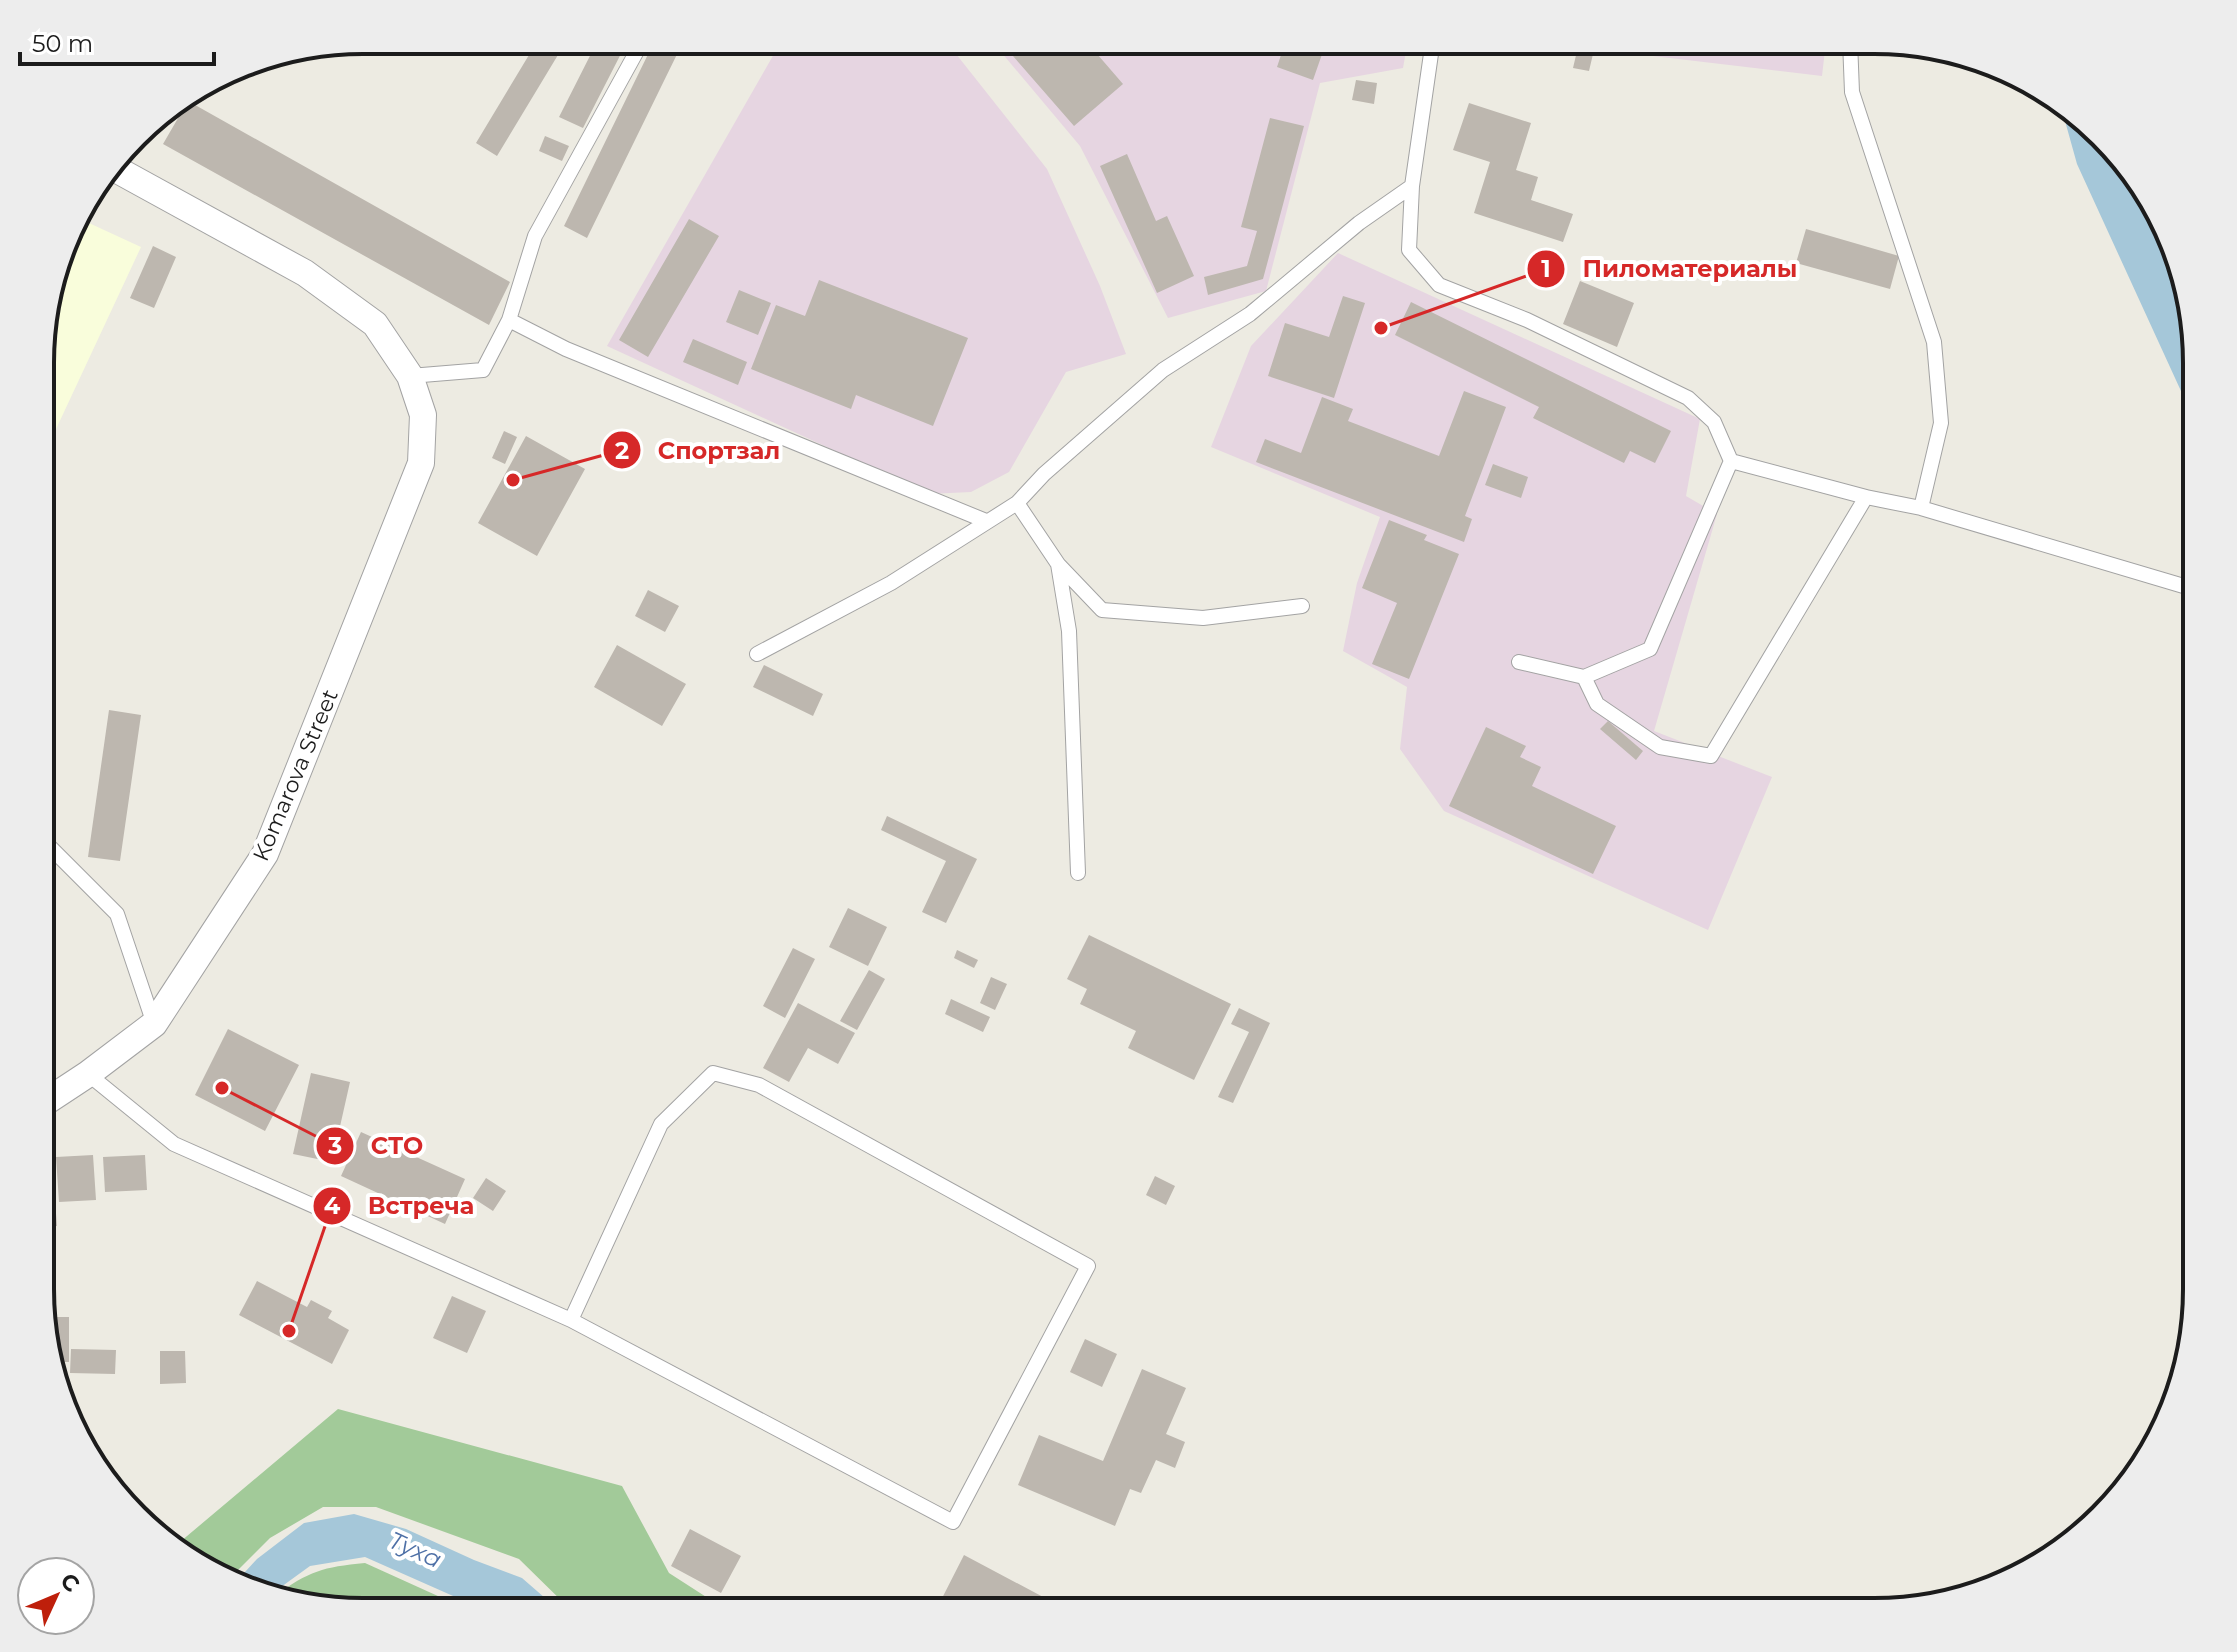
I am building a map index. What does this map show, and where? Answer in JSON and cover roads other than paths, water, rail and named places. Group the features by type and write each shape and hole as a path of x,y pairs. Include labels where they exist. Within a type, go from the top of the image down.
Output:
{"street":[{"name":"Komarova Street","path":"54,1096 154,1024 265,854 421,463 423,415 410,376 375,324 305,273 121,172"}],"lane":[{"path":"410,376 483,370 509,320 535,236 635,54"},
{"path":"1431,54 1412,186 1409,250 1439,285 1527,320 1688,398 1714,422 1731,461 1650,649 1584,677 1519,662"},
{"path":"1851,54 1852,92 1934,342 1941,423 1921,508"},
{"path":"757,654 891,583 1017,503 1044,474 1163,370 1250,314 1359,223 1412,186"},
{"path":"509,320 566,349 986,521"},
{"path":"1731,461 1866,497 1921,508 2183,586"},
{"path":"1584,677 1597,704 1660,747 1711,756 1866,497"},
{"path":"1017,503 1058,564 1102,610 1203,618 1302,606"},
{"path":"1058,564 1069,631 1078,873"},
{"path":"54,851 117,914 154,1024"},
{"path":"88,1074 174,1144 571,1320 953,1522 1088,1266 759,1085 713,1073 661,1124 571,1320"}],"water":[{"path":"2065,120 2106,159 2131,191 2151,226 2167,264 2177,303 2183,395 2077,164"},
{"name":"Туха","path":"354,1514 406,1529 522,1578 545,1598 458,1598 365,1557 310,1566 282,1587 244,1573 257,1559 304,1523"}],"place":[{"name":"Пиломатериалы","path":"1381,328"},
{"name":"Спортзал","path":"513,480"},
{"name":"СТО","path":"222,1088"},
{"name":"Встреча","path":"289,1331"}]}
